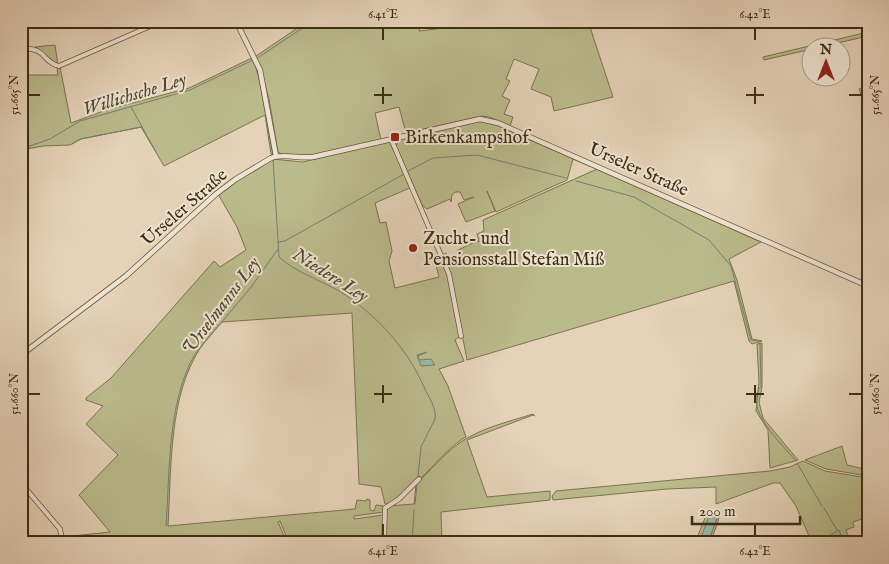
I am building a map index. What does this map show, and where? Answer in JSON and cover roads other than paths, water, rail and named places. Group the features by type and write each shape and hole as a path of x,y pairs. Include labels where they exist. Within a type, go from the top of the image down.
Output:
{"street":[{"path":"21,49 33,48 59,66 162,21"},
{"path":"236,21 256,59 267,100 276,156"},
{"name":"Urseler Straße","path":"21,355 126,276 216,194 236,179 276,156 313,157 471,121 488,120 868,286"},
{"path":"391,139 449,274 461,336"},
{"path":"384,543 385,508 399,499 419,479"},
{"path":"21,483 60,529 63,543"}],"waterway":[{"name":"Niedere Ley","path":"256,59 313,21"},
{"name":"Willichsche Ley","path":"21,149 50,139 80,121 190,90 253,60"},
{"name":"Niedere Ley","path":"256,68 260,83"},
{"path":"131,107 156,152"},
{"path":"72,144 80,139 142,127"},
{"name":"Niedere Ley","path":"269,131 273,155"},
{"path":"408,171 433,158 477,155 566,178"},
{"name":"Niedere Ley","path":"273,159 279,257 300,271 339,291 377,321 409,359 432,403 435,419 421,447 418,477"},
{"path":"279,242 285,241 404,174"},
{"path":"576,181 634,197 709,240 731,266 751,340 760,341"},
{"name":"Urselmanns Ley","path":"166,526 175,415 186,373 195,354 252,286 278,249"},
{"path":"760,343 761,386 757,395 760,415 766,426 796,461"},
{"path":"797,463 822,506"},
{"name":"Niedere Ley","path":"415,504 417,485"},
{"path":"824,508 837,530"},
{"name":"Niedere Ley","path":"412,543 414,510"},
{"name":"Urselmanns Ley","path":"164,543 165,536"}],"place":[{"name":"Birkenkampshof","path":"395,137"},
{"name":"Zucht- und Pensionsstall Stefan Miß","path":"413,248"}]}
